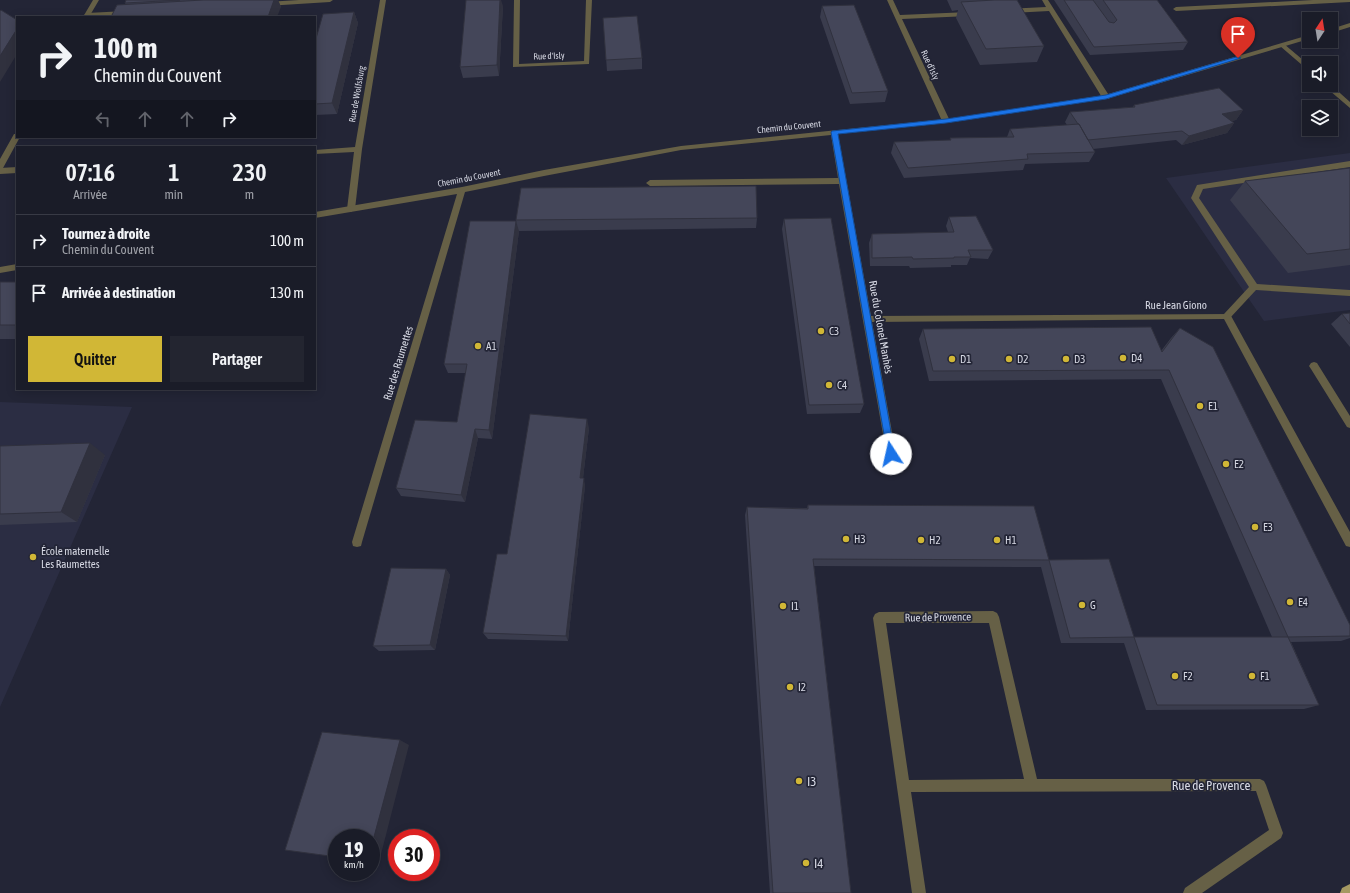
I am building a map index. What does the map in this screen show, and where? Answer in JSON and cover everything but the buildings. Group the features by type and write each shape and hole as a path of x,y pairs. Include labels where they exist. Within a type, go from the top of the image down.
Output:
{"street":[{"path":"87,16 96,0"},
{"path":"260,4 330,0"},
{"name":"Rue de Wolfsburg","path":"352,209 358,149 383,0"},
{"name":"Rue d'Isly","path":"517,0 515,66 587,63 589,0"},
{"name":"Rue d'Isly","path":"890,0 946,121"},
{"path":"1045,0 1106,97"},
{"path":"1176,9 1350,0"},
{"path":"1005,12 1051,9"},
{"path":"87,16 136,12"},
{"path":"898,18 975,13"},
{"path":"1338,28 1350,25"},
{"name":"Chemin du Couvent","path":"316,215 462,190 544,173 681,148 946,121 1106,97 1302,39"},
{"path":"1282,46 1302,63"},
{"path":"1335,92 1350,106"},
{"name":"Rue du Colonel Manhès","path":"834,132 891,454"},
{"path":"0,166 16,138"},
{"path":"316,152 358,149"},
{"path":"1254,287 1195,198 1200,187 1350,164"},
{"path":"0,171 16,170"},
{"path":"650,183 843,181"},
{"name":"Rue des Raumettes","path":"357,542 462,190"},
{"path":"0,265 16,266"},
{"path":"0,270 16,266"},
{"path":"1254,287 1350,293"},
{"path":"1254,287 1227,316 1350,542"},
{"name":"Rue Jean Giono","path":"868,318 1227,316"},
{"path":"1314,366 1350,424"},
{"name":"Rue de Provence","path":"919,893 879,618 993,617 1032,785"},
{"name":"Rue de Provence","path":"904,786 1260,785 1276,833 1190,893"}],"shaded area":[{"path":"1350,153 1350,310 1264,321 1166,178"},
{"name":"École maternelle Les Raumettes","path":"0,402 132,407 0,707"}],"place":[{"name":"C3","path":"821,331"},
{"name":"A1","path":"478,346"},
{"name":"D4","path":"1123,358"},
{"name":"D1","path":"952,359"},
{"name":"D2","path":"1009,359"},
{"name":"D3","path":"1066,359"},
{"name":"C4","path":"829,385"},
{"name":"E1","path":"1200,406"},
{"name":"E2","path":"1226,464"},
{"name":"E3","path":"1255,527"},
{"name":"H3","path":"846,539"},
{"name":"H2","path":"921,540"},
{"name":"H1","path":"997,540"},
{"name":"École maternelle Les Raumettes","path":"33,557"},
{"name":"E4","path":"1290,602"},
{"name":"G","path":"1082,605"},
{"name":"I1","path":"783,606"},
{"name":"F2","path":"1175,676"},
{"name":"F1","path":"1252,676"},
{"name":"I2","path":"790,687"},
{"name":"I3","path":"799,781"},
{"name":"I4","path":"806,863"}],"route":[{"path":"891,454 834,132 946,121 1106,97 1238,58"}]}
